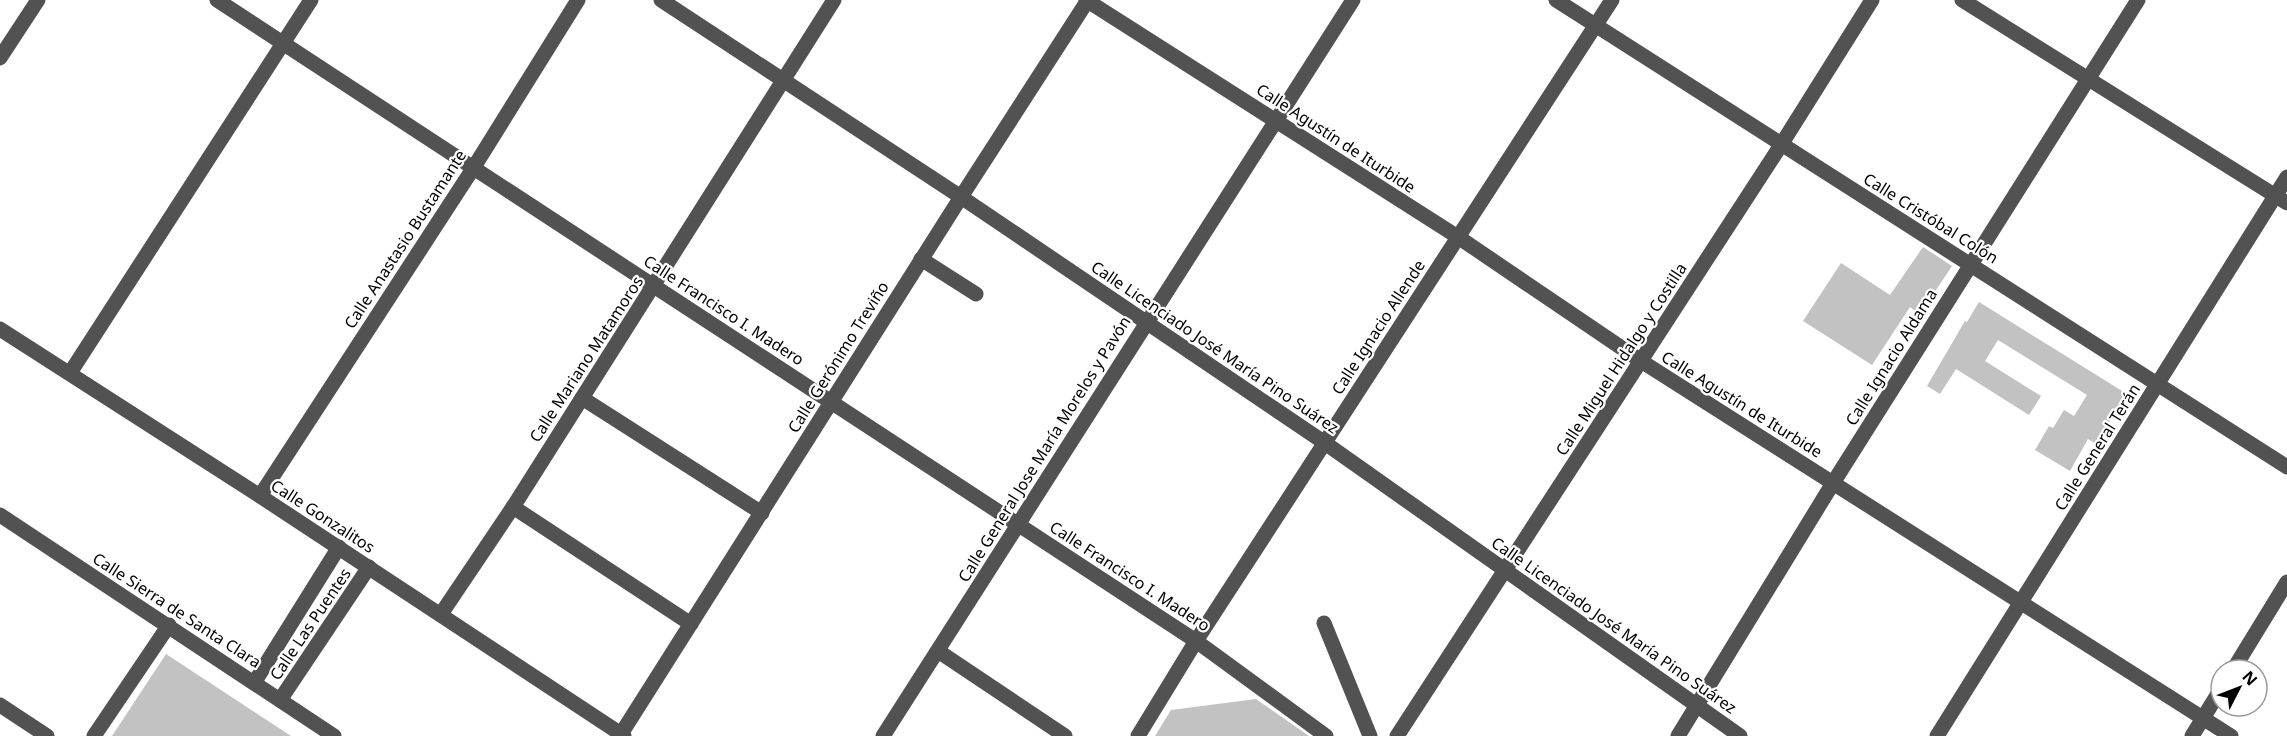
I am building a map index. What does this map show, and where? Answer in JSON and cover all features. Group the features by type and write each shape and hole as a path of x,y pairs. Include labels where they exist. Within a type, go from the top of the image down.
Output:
{"street":[{"path":"0,58 38,0"},
{"name":"Calle Francisco I. Madero","path":"217,0 1196,640 1326,736"},
{"path":"70,373 311,0"},
{"name":"Calle Anastasio Bustamante","path":"260,496 474,167 578,0"},
{"name":"Calle Licenciado José María Pino Suárez","path":"661,0 961,197 1325,443 1740,736"},
{"name":"Calle Mariano Matamoros","path":"441,614 513,507 834,0"},
{"name":"Calle Agustín de Iturbide","path":"1087,0 1458,237 1641,361 2231,736"},
{"name":"Calle Gerónimo Treviño","path":"622,735 831,401 1087,0"},
{"name":"Calle General Jose María Morelos y Pavón","path":"884,736 1353,0"},
{"name":"Calle Cristóbal Colón","path":"1556,0 2287,467"},
{"name":"Calle Ignacio Allende","path":"1138,736 1196,640 1612,0"},
{"name":"Calle Miguel Hidalgo y Costilla","path":"1397,736 1781,145 1872,0"},
{"path":"1962,0 2281,200"},
{"name":"Calle Ignacio Aldama","path":"1678,736 1833,483 2138,0"},
{"name":"Calle General Terán","path":"1937,736 2158,384 2281,200 2287,177"},
{"path":"921,259 976,294"},
{"name":"Calle Gonzalitos","path":"0,329 339,547 622,735"},
{"path":"582,398 762,513"},
{"path":"513,507 691,624"},
{"name":"Calle Sierra de Santa Clara","path":"0,515 334,736"},
{"name":"Calle Las Puentes","path":"254,683 339,547"},
{"name":"Calle Las Puentes","path":"280,700 369,567"},
{"path":"2240,658 2287,582"},
{"path":"1324,623 1370,736"},
{"path":"94,736 169,625"},
{"path":"938,651 1065,736"},
{"path":"0,705 47,736"},
{"path":"2192,736 2209,708"}],"building":[{"path":"1923,247 1952,266 1920,314 1910,307 1872,365 1803,321 1841,263 1890,295"},
{"path":"1979,302 2127,394 2096,444 2088,439 2070,471 2035,450 2049,426 2053,428 2064,410 2074,416 2087,395 1998,340 1985,361 2041,396 2029,415 1956,369 1940,394 1927,386 1965,321 1967,322"},
{"path":"166,654 291,736 112,736"},
{"path":"1256,699 1309,736 1155,736 1171,710"}]}
